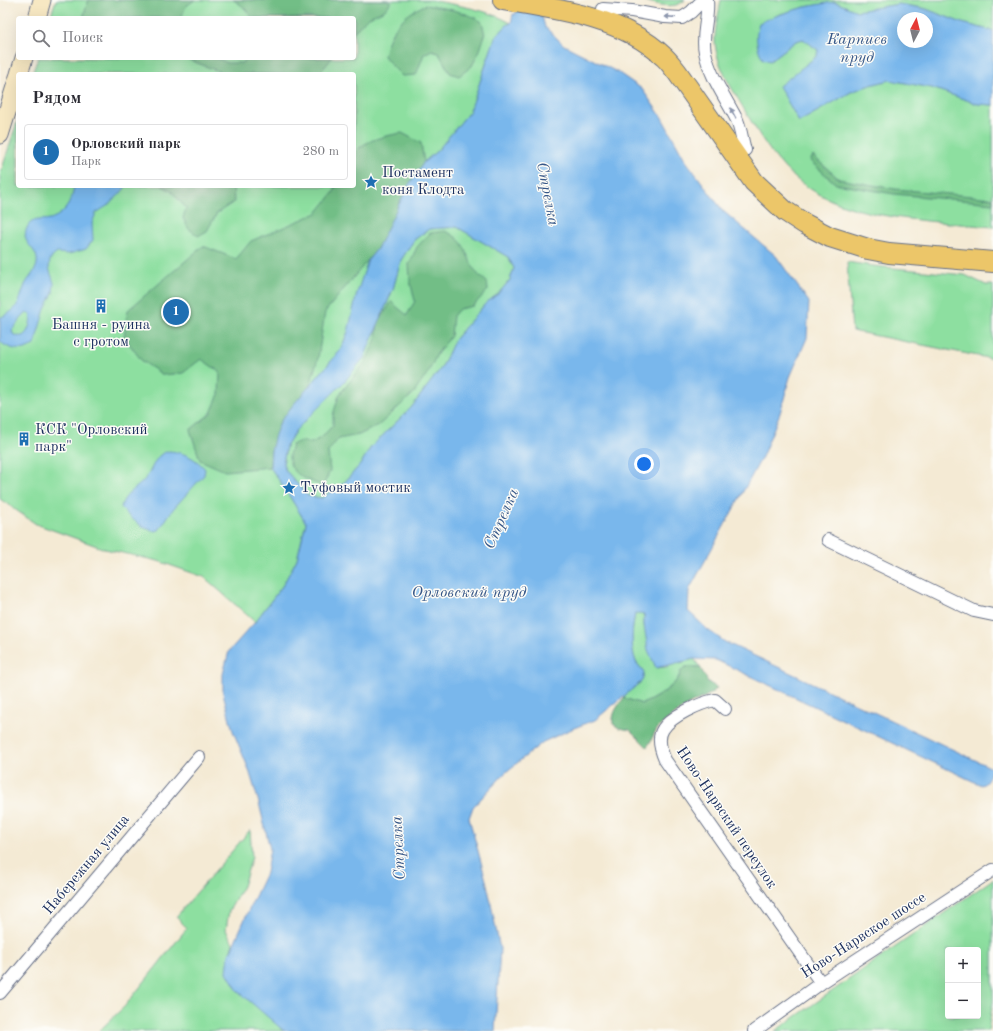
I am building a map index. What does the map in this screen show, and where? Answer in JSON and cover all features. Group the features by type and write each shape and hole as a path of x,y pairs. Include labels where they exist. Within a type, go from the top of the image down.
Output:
{"main road":[{"path":"38,16 42,0"},
{"path":"505,0 603,9 631,20 651,31 669,45 696,77 754,162 782,193 820,219 840,228 879,238 993,250"},
{"path":"565,5 593,19 616,27 634,36 662,55 688,87 754,182 786,210 805,224 830,237 868,249 889,253 993,262"},
{"path":"20,72 23,60"},
{"path":"0,135 16,83"}],"street":[{"path":"603,9 632,11 665,17 682,18 691,12 703,0"},
{"path":"707,0 708,8 705,22 704,41 705,52 714,76 738,122 745,150"},
{"path":"828,540 974,610 993,615"},
{"name":"Ново-Нарвский переулок","path":"725,709 715,700 703,703 690,709 669,723 662,730 660,739 661,750 665,760 821,983"},
{"name":"Набережная улица","path":"0,992 199,757"},
{"name":"Ново-Нарвское шоссе","path":"754,1031 821,983 993,870"}],"green space":[{"path":"56,0 432,0 483,11 511,23 507,25 495,38 470,111 438,150 424,162 340,351 293,405 270,467 306,523 297,559 283,585 255,622 204,577 158,561 105,549 36,524 0,499 0,175 16,125 16,188 356,188 356,72 33,72 37,60 356,60 356,16 51,16"},
{"path":"88,0 195,0 186,6 182,16 84,16"},
{"path":"233,0 387,0 391,2 385,10 367,18 356,30 356,16 251,16 239,3"},
{"path":"640,0 685,0 670,6"},
{"path":"721,0 993,0 993,31 962,23 926,9 899,4 857,11 835,2 805,7 777,15 770,61 796,41 803,39 818,50 817,56 780,86 799,122 851,92 890,80 932,88 978,104 993,105 993,227 891,217 856,209 824,197 794,177 779,162 761,137 721,67 715,39 716,24"},
{"path":"425,5 469,15 482,22 485,35 480,50 472,66 459,76 450,73 438,52 432,50 424,54 416,75 402,76 384,56 389,39 398,25 403,19"},
{"path":"189,60 221,60 227,63 242,63 246,60 330,60 321,72 221,72"},
{"path":"402,133 421,143 424,162 408,186 377,249 325,312 318,358 309,389 293,405 280,422 271,451 270,467 225,471 200,460 190,430 211,413 219,394 220,372 201,359 183,373 163,375 142,361 124,337 128,310 203,246 236,259 251,241 317,213 334,192 335,188 356,188 356,151 370,141 389,135"},
{"path":"813,156 839,179 895,189 993,198 993,203 894,194 836,184 810,161"},
{"path":"166,188 233,188 234,202 217,213 207,231 198,236 188,228 183,218 186,208 171,191"},
{"path":"457,227 508,257 514,268 510,280 498,294 486,303 455,339 442,367 411,408 371,447 360,465 344,483 322,498 308,496 286,471 283,464 286,446 296,430 364,358 393,289 401,260 414,240 429,229"},
{"path":"445,231 453,235 462,244 473,267 487,282 488,290 473,306 459,309 453,316 451,336 437,354 429,371 414,393 379,425 359,435 338,439 328,452 330,471 323,486 296,473 292,468 289,456 292,445 300,441 312,443 323,436 333,425 333,415 339,395 366,361 376,339 378,323 392,301 407,315 415,301 410,281 409,264 417,247 430,233"},
{"path":"847,262 965,275 986,285 993,285 993,359 852,331"},
{"path":"635,614 644,614 644,625 656,668 666,667 694,659 700,667 684,668 669,688 642,704 624,698 625,695 642,681 644,672 636,662 632,644 632,631"},
{"path":"685,667 700,667 708,682 717,688 707,696 688,705 665,722 656,730 647,747 630,730 619,728 613,724 614,713 624,698 642,704 651,700 673,684 678,679 681,671"},
{"path":"250,830 252,857 243,886 229,911 226,930 233,943 229,955 270,1018 284,1031 99,1031 125,1006 187,928 176,917"},
{"path":"993,879 993,1002 988,1031 775,1031"}],"water":[{"name":"Орловский пруд","path":"518,0 542,16 545,27 564,45 619,73 642,89 661,116 686,161 723,211 776,256 809,302 807,338 790,377 780,413 762,457 689,590 688,611 708,630 725,642 992,768 987,781 981,785 716,660 694,659 656,668 648,650 644,625 644,614 635,614 632,631 632,644 636,662 644,672 642,681 595,720 543,742 506,772 473,807 469,818 487,884 500,949 495,1031 284,1031 238,991 227,972 229,955 266,873 270,849 249,770 233,731 223,693 223,674 229,651 255,622 283,585 297,559 306,523 270,467 271,451 280,422 340,351 348,332 357,293 368,260 377,249 408,186 424,162 438,150 470,111 495,38 507,25 511,23 513,14 516,14","holes":["457,227 508,257 514,268 510,280 498,294 486,303 455,339 442,367 411,408 371,447 360,465 344,483 322,498 308,496 286,471 283,464 286,446 296,430 345,381 364,358 393,289 401,260 414,240 429,229"]},
{"name":"Карпиев пруд","path":"835,2 857,11 899,4 926,9 962,23 993,31 993,105 978,104 932,88 890,80 851,92 799,122 779,86 817,56 818,50 803,39 796,41 770,61 763,59 759,50 757,37 759,23 805,7"},
{"path":"74,188 125,188 107,206 96,213 92,223 93,240 86,249 69,254 57,253 50,259 49,268 54,283 53,293 45,309 34,345 26,349 15,349 8,347 0,341 0,318 12,311 17,306 25,285 34,272 37,264 36,255 25,237 27,228 32,222 58,216 62,213 70,201","holes":["25,314 31,314 27,331 22,336 13,334 12,330"]},
{"path":"169,451 184,454 193,459 205,469 204,475 173,509 159,530 150,530 128,516 121,508 122,503 127,495 142,483 161,454"}],"place":[{"name":"Постамент коня Клодта","path":"371,182"},
{"name":"Башня - руина с гротом","path":"101,306"},
{"name":"Орловский парк","path":"176,312"},
{"name":"КСК \"Орловский парк\"","path":"24,439"},
{"name":"Туфовый мостик","path":"289,488"}],"water label":[{"name":"Стрелка","path":"547,194"},
{"name":"Стрелка","path":"502,519"},
{"name":"Стрелка","path":"399,848"}]}
